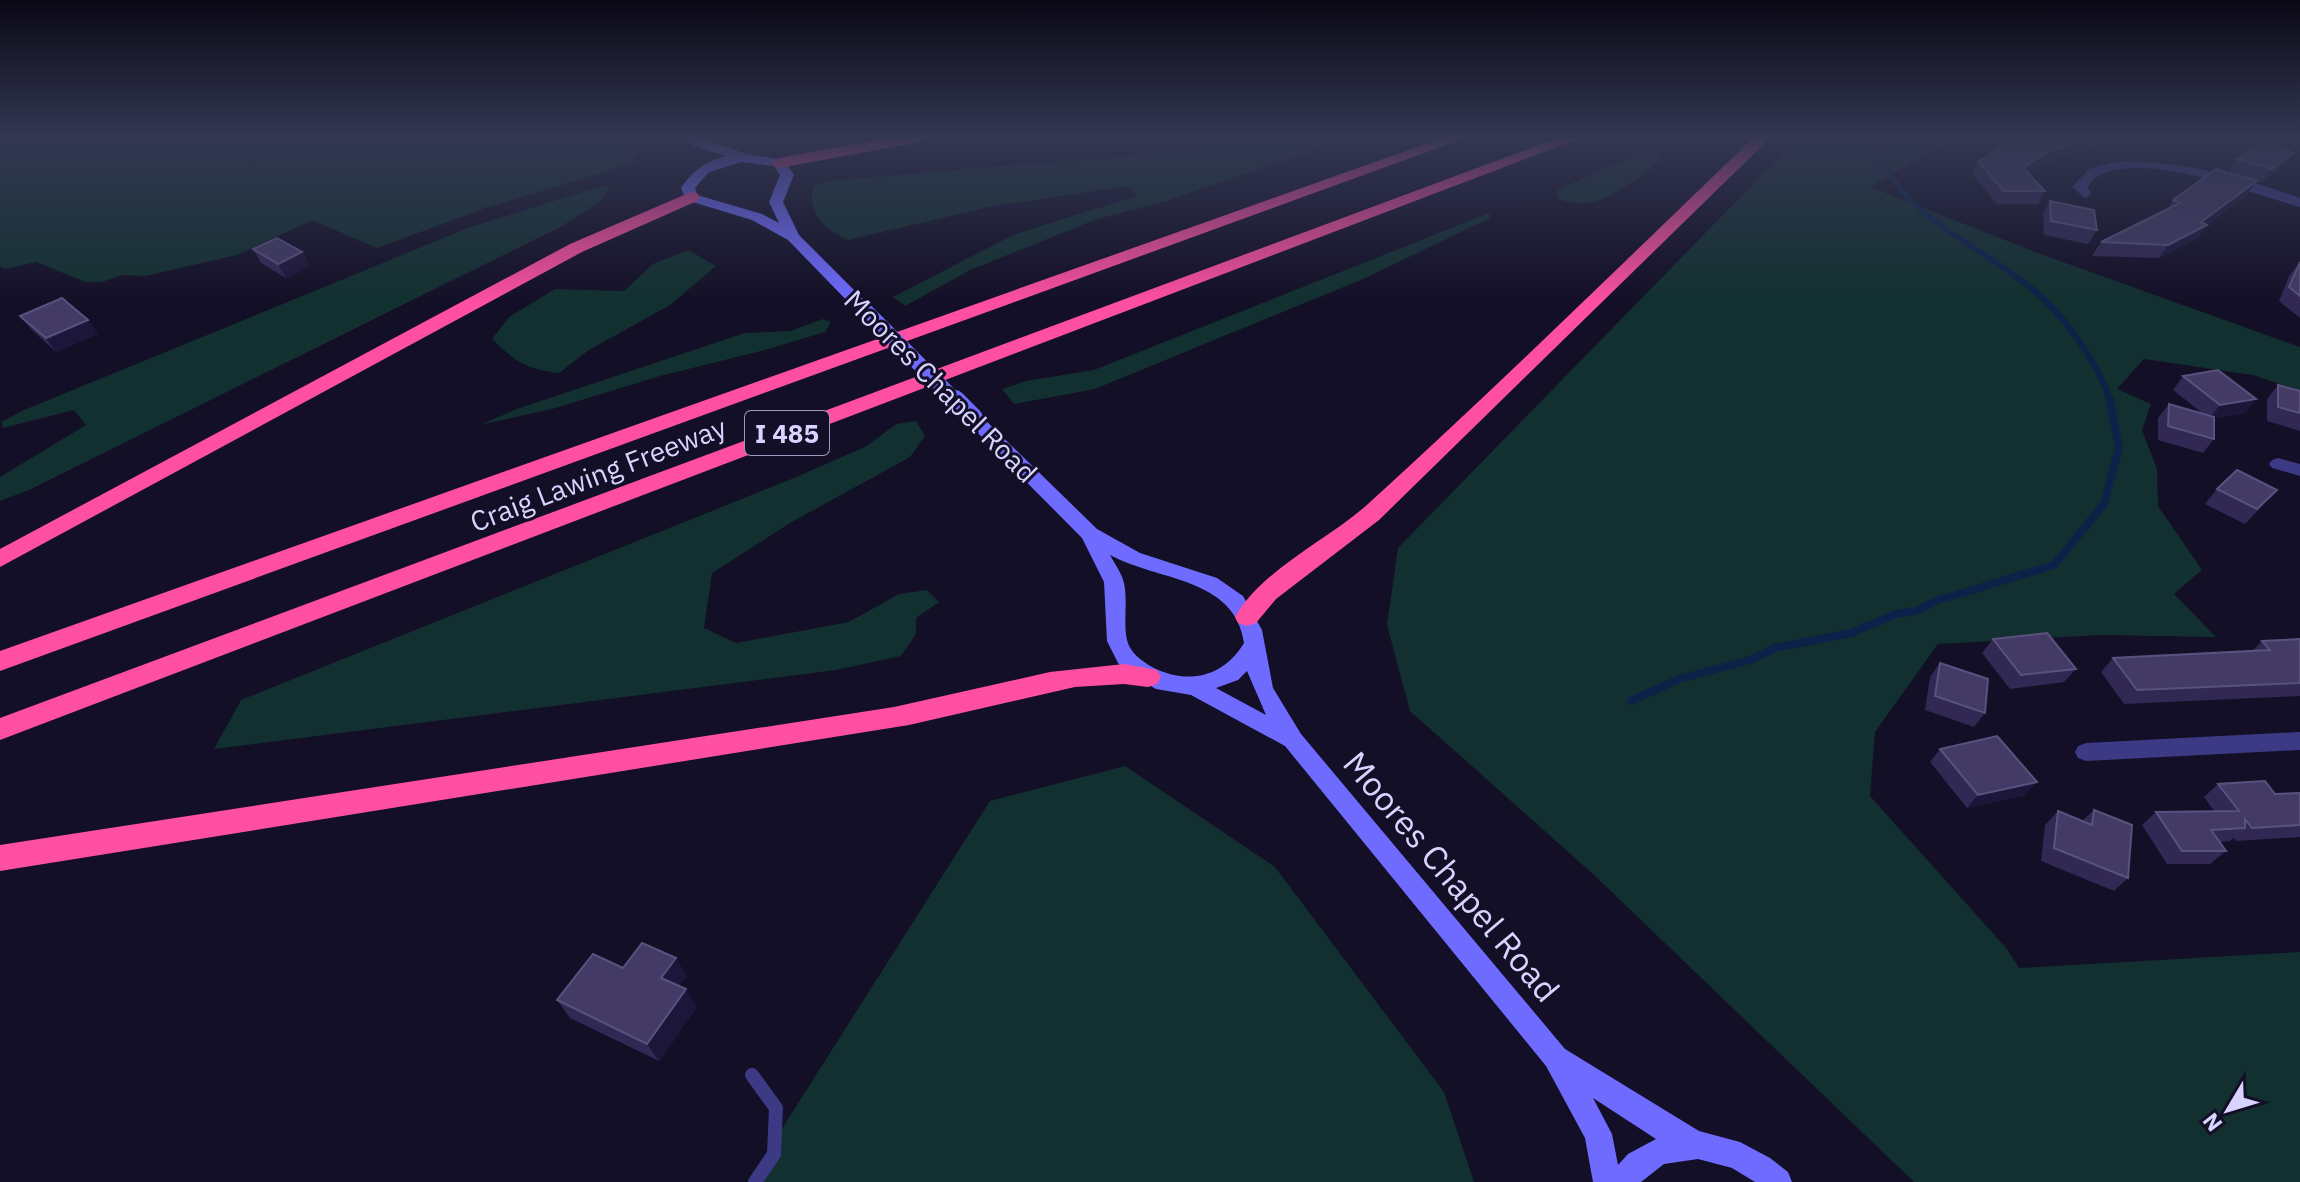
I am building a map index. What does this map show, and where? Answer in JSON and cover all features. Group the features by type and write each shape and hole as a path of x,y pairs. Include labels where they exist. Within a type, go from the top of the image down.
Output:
{"highway":[{"name":"Craig Lawing Freeway","path":"0,661 1306,192"},
{"name":"Craig Lawing Freeway","path":"0,729 1428,192"},
{"path":"1247,617 1268,593 1371,514 1434,456 1706,192"},
{"path":"0,559 576,248 691,197"},
{"path":"0,858 851,724 939,709 1096,673 1124,672 1148,677"}],"main road":[{"path":"689,192 691,197"},
{"name":"Moores Chapel Road","path":"780,192 776,202 793,237"},
{"name":"Moores Chapel Road","path":"691,197 709,206 757,217 793,237 1090,534 1131,557 1216,585 1235,598 1253,633 1252,648 1261,684 1293,740 1555,1057 1598,1134 1607,1182"},
{"name":"Moores Chapel Road","path":"1090,534 1114,582 1117,641 1125,657 1148,677 1164,683 1195,687 1293,740"},
{"path":"1195,687 1230,674 1243,663 1252,648"},
{"name":"Moores Chapel Road","path":"1555,1057 1654,1122 1694,1144"},
{"path":"1622,1182 1635,1164 1662,1149 1694,1144 1730,1152 1765,1170 1778,1182"}],"street":[{"path":"2266,192 2300,203"},
{"path":"2278,464 2300,470"},
{"path":"2086,752 2300,741"}],"lane":[{"path":"752,1075 776,1108 774,1154 755,1182"}],"green space":[{"path":"0,192 537,192 377,248 312,220 237,255 145,276 122,275 102,282 86,282 36,262 5,269 0,267"},
{"path":"582,192 608,192 602,200 562,226 29,490 0,501 0,477 86,425 74,410 3,428 1,422 468,228"},
{"path":"812,192 1087,192 989,207 848,240 820,220"},
{"path":"1134,192 1192,192 1097,219 970,270 905,306 893,297 1015,234 1137,196"},
{"path":"1557,192 1617,192 1586,203 1557,198"},
{"path":"1745,192 1883,192 2035,252 2300,347 2300,391 2253,375 2144,359 2117,389 2151,404 2142,430 2157,469 2158,506 2202,570 2174,594 2216,637 2100,635 1938,644 1875,732 1870,796 2007,949 2019,968 2300,952 2300,1182 1914,1182 1593,874 1410,711 1387,625 1398,548"},
{"path":"1489,213 1490,218 1363,279 1095,389 1014,404 1002,389 1026,381 1094,370"},
{"path":"688,250 716,266 670,305 589,350 559,373 522,363 492,339 509,317 555,289 624,291 653,264"},
{"path":"823,319 831,322 825,332 660,376 552,409 480,425 517,409 745,333 790,331"},
{"path":"916,421 925,436 910,457 790,523 712,573 704,628 736,643 849,622 899,594 927,590 939,602 916,618 916,634 901,656 836,670 214,749 241,700 794,478 867,446 896,424"},
{"path":"1125,766 1275,867 1444,1092 1474,1182 748,1182 990,801"}],"building":[{"path":"2184,192 2242,192 2201,222 2207,225 2168,245 2101,242 2180,203 2173,200"},
{"path":"2050,201 2094,210 2097,230 2051,221"},
{"path":"277,238 302,252 278,264 253,249"},
{"path":"2300,262 2300,296 2289,287"},
{"path":"62,298 88,320 46,338 20,316"},
{"path":"2218,370 2256,399 2220,405 2183,376"},
{"path":"2278,385 2300,391 2300,413 2278,407"},
{"path":"2169,404 2214,417 2214,439 2168,426"},
{"path":"2237,470 2277,490 2257,509 2217,489"},
{"path":"2047,633 2076,669 2021,675 1993,639"},
{"path":"2300,639 2300,683 2137,690 2113,658 2270,650 2262,641"},
{"path":"1940,663 1988,679 1985,713 1935,696"},
{"path":"1997,736 2037,782 1978,795 1940,749"},
{"path":"2265,781 2275,794 2300,793 2300,825 2252,828 2245,819 2245,828 2211,830 2226,851 2182,851 2156,812 2239,811 2218,784"},
{"path":"2094,810 2132,825 2128,878 2054,848 2058,811 2092,825"},
{"path":"642,943 676,958 661,978 686,989 647,1044 557,1000 593,954 623,968"}],"waterway":[{"path":"1904,192 1935,221 2025,283 2054,310 2093,363 2110,402"},
{"path":"1631,701 1679,679 1753,659 1775,648 1851,633 1896,614 1916,611 1936,601 2054,565 2104,504 2119,448 2110,400"}]}
